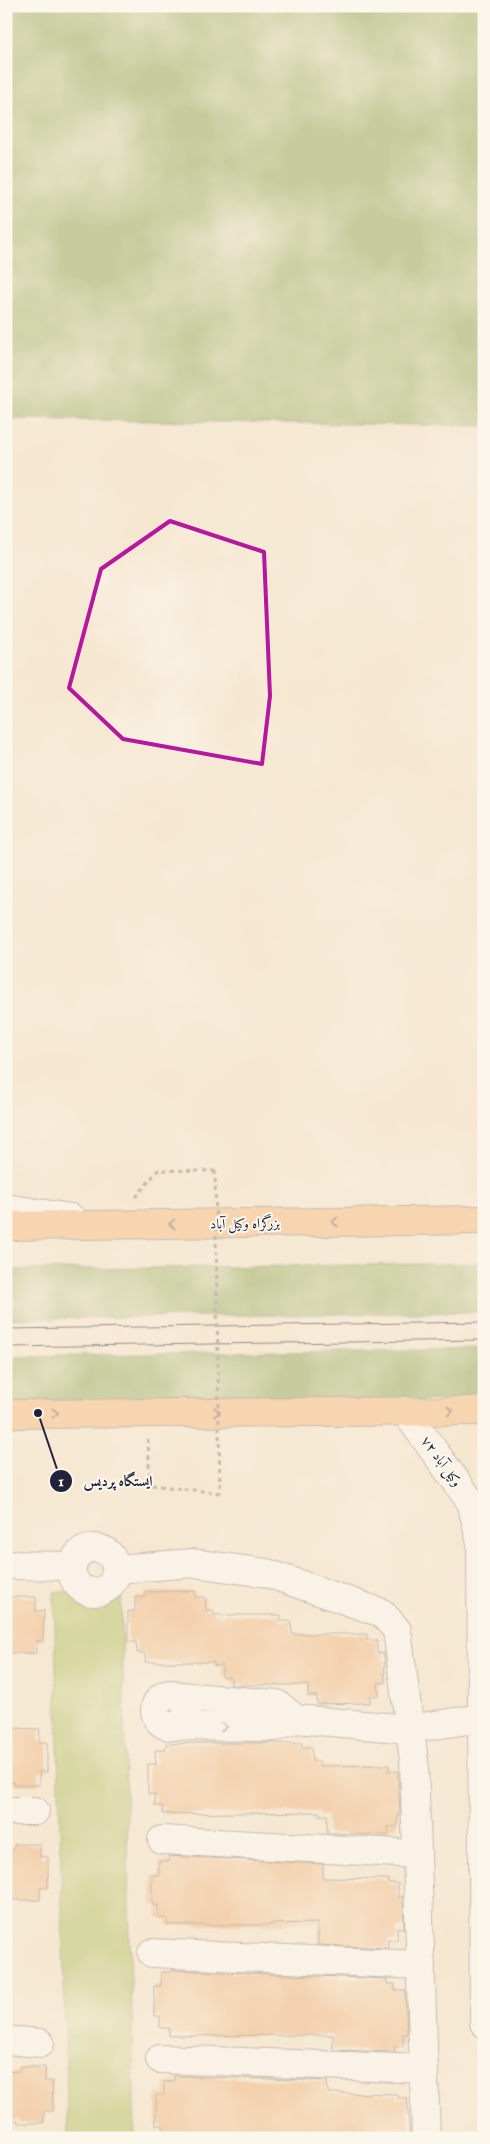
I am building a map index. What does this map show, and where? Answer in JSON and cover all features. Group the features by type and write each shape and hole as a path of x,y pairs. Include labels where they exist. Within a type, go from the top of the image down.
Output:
{"highway":[{"path":"384,1221 484,1204"},
{"name":"بزرگراه وکیل آباد","path":"6,1226 484,1220"},
{"path":"6,1414 484,1411"}],"street":[{"path":"6,1208 114,1224"},
{"name":"۷۲ وکیل آباد","path":"405,1411 477,1496 481,1544 484,2024"},
{"path":"6,1565 71,1566 76,1585 92,1593 102,1592 112,1585 117,1569 194,1563 267,1573 382,1613 397,1630 414,1761 426,2138"},
{"path":"296,1719 277,1704 171,1694 162,1696 156,1703 155,1713 159,1721 166,1726 274,1728 296,1719 409,1729 481,1718"},
{"path":"6,1811 35,1811"},
{"path":"162,1840 417,1854"},
{"path":"152,1953 421,1966"},
{"path":"6,2040 40,2043"},
{"path":"160,2059 424,2069"}],"path":[{"path":"147,1413 150,1485 220,1493 215,1171 158,1170"}],"highlighted area":[{"path":"170,521 264,552 270,696 262,764 123,739 69,688 101,569"}],"green space":[{"path":"6,6 484,6 484,426 6,419"},
{"path":"484,1263 484,1312 6,1319 6,1270"},
{"path":"484,1349 484,1400 6,1407 6,1356"},
{"path":"121,1590 135,2138 68,2138 54,1592"}],"building":[{"path":"195,1591 195,1597 205,1597 206,1610 213,1610 214,1615 281,1615 281,1621 291,1621 292,1634 367,1634 367,1640 377,1640 377,1653 384,1653 385,1683 378,1683 379,1696 370,1696 370,1703 317,1704 317,1696 308,1696 308,1685 231,1685 231,1677 222,1677 222,1665 214,1666 214,1662 145,1662 145,1653 137,1653 136,1642 128,1642 128,1611 135,1611 135,1597 145,1597 145,1592"},
{"path":"10,1597 36,1597 36,1611 44,1610 43,1641 36,1641 36,1653 10,1653 10,1650 6,1650 6,1602 10,1602"},
{"path":"13,1728 40,1729 39,1742 47,1742 47,1772 39,1772 39,1785 14,1785 14,1782 6,1782 6,1734 13,1734"},
{"path":"302,1743 302,1747 312,1747 312,1761 319,1761 319,1766 389,1765 388,1771 398,1771 400,1815 398,1815 397,1827 388,1827 389,1835 327,1833 327,1815 319,1815 319,1812 163,1814 163,1806 155,1806 155,1794 148,1794 148,1764 156,1764 155,1750 166,1750 166,1744"},
{"path":"14,1844 40,1844 40,1857 48,1857 48,1888 40,1888 40,1900 14,1900 14,1897 6,1897 6,1849 14,1849"},
{"path":"169,1856 323,1864 323,1878 388,1879 388,1883 398,1883 398,1897 403,1897 404,1928 397,1928 397,1940 388,1940 388,1948 318,1945 318,1923 167,1925 167,1918 158,1918 158,1905 152,1905 152,1875 159,1875 159,1861 170,1861"},
{"path":"172,1970 387,1979 387,1984 395,1984 394,1990 405,1990 407,2034 403,2034 403,2046 394,2046 395,2052 333,2050 333,2035 169,2036 169,2028 160,2028 160,2016 154,2016 154,1986 161,1986 161,1972 172,1972"},
{"path":"19,2067 45,2067 45,2081 52,2081 53,2111 44,2111 44,2123 18,2123 18,2120 6,2120 6,2072 19,2071"},
{"path":"174,2076 327,2081 328,2093 397,2094 397,2098 407,2098 410,2138 163,2138 163,2125 156,2125 156,2095 164,2095 164,2082 174,2081"}],"tram line":[{"path":"6,1329 484,1322"},
{"path":"6,1347 484,1340"}],"place":[{"name":"ایستگاه پردیس","path":"38,1413"}]}
